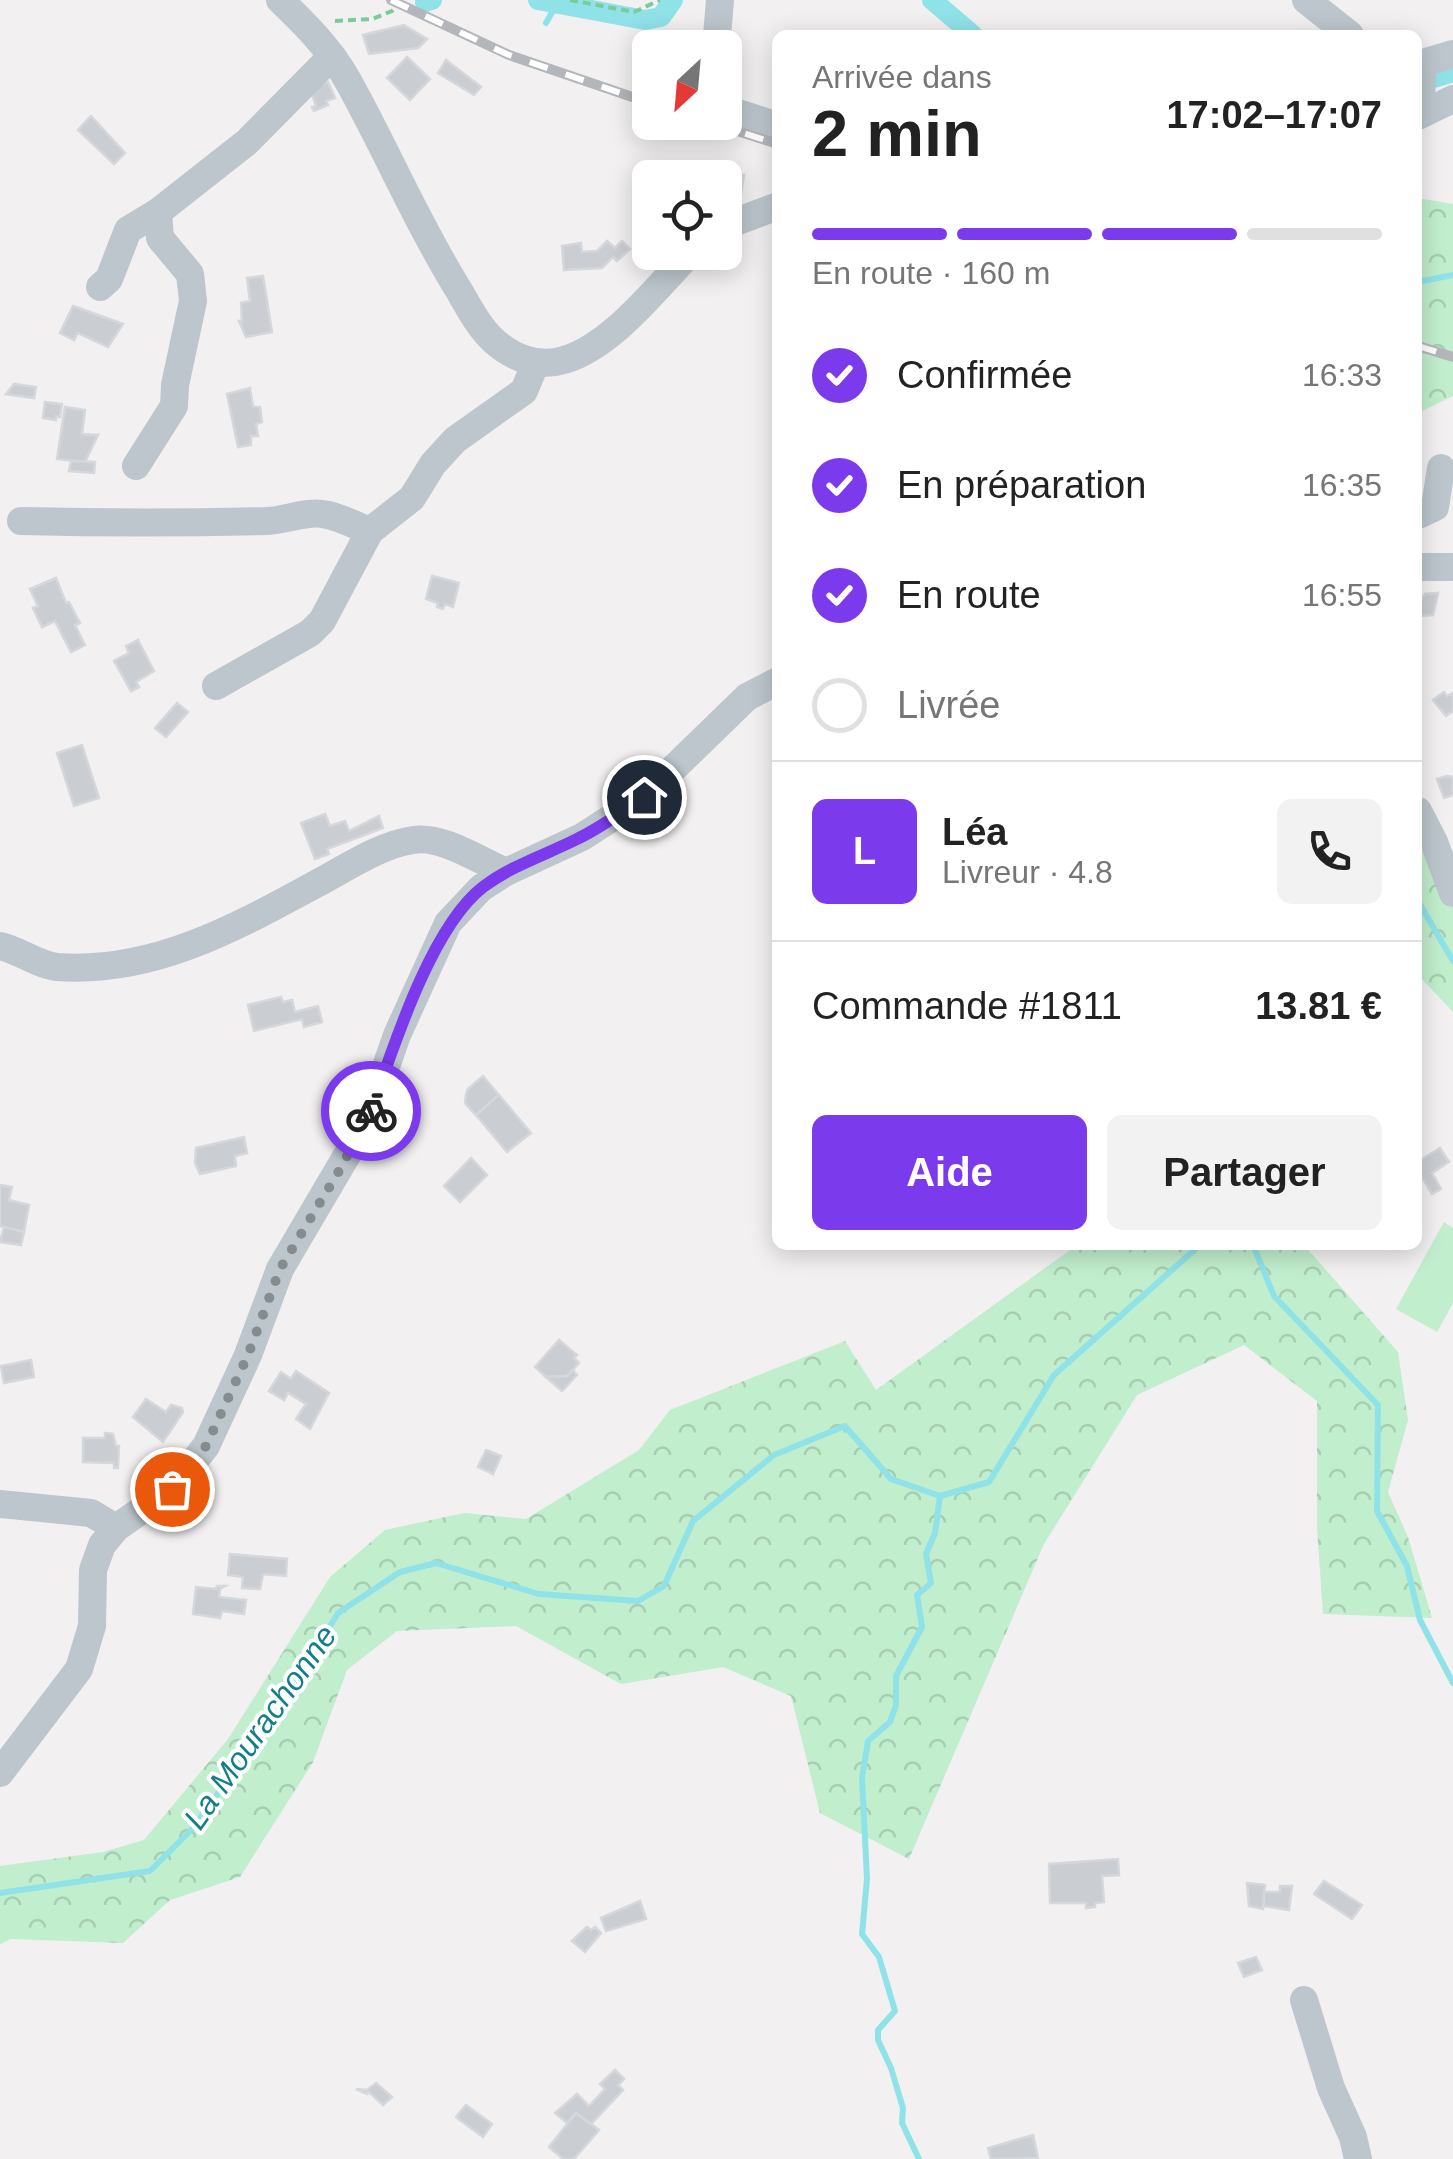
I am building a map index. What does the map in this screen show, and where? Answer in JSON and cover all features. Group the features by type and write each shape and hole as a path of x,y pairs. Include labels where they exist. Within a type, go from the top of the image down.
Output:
{"street":[{"path":"280,0 332,56 419,225 476,318 508,352 536,362 563,361 588,350 612,332 674,270"},
{"path":"718,30 720,0"},
{"path":"1306,0 1344,30"},
{"path":"1422,86 1453,54"},
{"path":"100,287 109,279 128,230 158,212 248,142 332,56"},
{"path":"1422,87 1453,99"},
{"path":"742,114 772,124"},
{"path":"742,220 772,208"},
{"path":"136,466 174,406 193,301 190,274 160,238 158,212"},
{"path":"216,686 310,633 322,621 370,532 412,498 433,464 456,440 524,391 536,362"},
{"path":"1422,513 1434,507 1437,467"},
{"path":"21,521 139,525 200,520 272,521 310,513 330,515 370,532"},
{"path":"1422,567 1453,567"},
{"path":"0,1772 79,1668 92,1626 93,1570 102,1544 116,1528 172,1489 206,1446 248,1355 280,1269 367,1121 397,1035 448,923 481,888 506,872 582,837 644,797 747,697 772,684"},
{"path":"1422,815 1444,837 1453,893"},
{"path":"0,946 18,950 52,967 136,963 246,922 389,847 416,838 448,846 506,872"},
{"path":"0,1504 91,1512 116,1528"},
{"path":"1304,2000 1330,2088 1353,2137 1358,2159"}],"path":[{"path":"328,22 372,18 392,12 404,0"},
{"path":"570,0 634,12 660,0"}],"green space":[{"path":"1422,199 1453,204 1453,396 1422,411"},
{"path":"1422,840 1453,904 1453,1012 1422,979"},
{"path":"1444,1222 1453,1228 1453,1303 1437,1332 1396,1309"},
{"path":"1070,1250 1308,1250 1398,1352 1408,1420 1388,1492 1408,1537 1432,1618 1323,1614 1317,1528 1317,1401 1244,1345 1137,1395 1044,1544 909,1859 820,1813 791,1696 723,1667 621,1684 516,1626 397,1631 347,1670 313,1762 240,1877 170,1900 123,1943 11,1939 0,1944 0,1866 103,1852 144,1840 228,1739 330,1577 385,1530 464,1513 526,1519 639,1450 670,1410 845,1341 876,1390"}],"building":[{"path":"404,25 427,39 418,48 369,54 363,35"},
{"path":"407,57 430,79 410,100 387,78"},
{"path":"446,60 481,87 474,95 438,73"},
{"path":"328,82 335,98 314,111 310,89"},
{"path":"91,116 125,153 114,164 78,130"},
{"path":"607,241 615,248 622,241 630,249 602,268 564,270 562,246 581,243 582,252 597,251"},
{"path":"263,276 272,332 246,337 239,321 241,303 250,301 247,278"},
{"path":"73,306 123,324 108,347 78,333 74,340 60,333"},
{"path":"14,384 36,387 34,398 6,394"},
{"path":"250,388 253,407 260,407 262,422 256,424 258,436 251,436 251,445 238,447 227,394"},
{"path":"45,402 62,404 60,417 43,418"},
{"path":"65,407 85,410 82,434 98,435 85,462 57,459"},
{"path":"71,461 95,462 94,473 69,471"},
{"path":"432,576 459,583 453,607 445,604 443,609 426,599"},
{"path":"56,578 80,623 75,625 85,645 71,652 55,621 42,627 33,608 38,606 30,589"},
{"path":"1438,593 1433,615 1422,616 1425,594"},
{"path":"138,640 154,671 136,682 139,687 131,691 114,661 129,653 126,646"},
{"path":"1444,692 1447,696 1453,693 1453,711 1446,716 1433,700"},
{"path":"177,703 188,712 166,737 155,728"},
{"path":"82,745 99,798 74,806 57,753"},
{"path":"1453,777 1453,795 1444,798 1437,779"},
{"path":"325,814 330,826 345,821 349,831 379,816 383,828 327,849 329,854 315,859 301,823"},
{"path":"281,997 283,1002 292,1000 295,1012 318,1006 322,1022 304,1027 302,1019 254,1031 248,1005"},
{"path":"483,1076 499,1095 476,1115 465,1103 466,1095"},
{"path":"499,1095 531,1133 507,1152 476,1115"},
{"path":"244,1137 247,1153 235,1156 236,1166 200,1174 195,1163 196,1148"},
{"path":"1440,1148 1449,1162 1432,1173 1441,1189 1432,1194 1422,1177 1422,1159"},
{"path":"471,1158 487,1175 460,1202 444,1186"},
{"path":"0,1185 12,1187 9,1200 29,1205 24,1232 0,1226"},
{"path":"4,1227 24,1232 21,1245 0,1242"},
{"path":"559,1340 577,1355 574,1358 579,1363 567,1376 546,1377 535,1367"},
{"path":"31,1360 34,1377 4,1383 1,1366"},
{"path":"573,1370 577,1375 562,1391 546,1377 567,1376"},
{"path":"296,1371 329,1393 310,1429 296,1419 306,1404 288,1393 284,1400 269,1391 281,1372 291,1379"},
{"path":"146,1399 166,1412 171,1405 182,1408 163,1442 133,1417"},
{"path":"105,1433 113,1434 119,1446 118,1468 114,1468 114,1463 83,1462 83,1438 105,1438"},
{"path":"486,1450 501,1456 493,1474 478,1467"},
{"path":"230,1554 287,1559 286,1576 263,1574 260,1589 242,1588 243,1577 228,1575"},
{"path":"225,1586 219,1597 246,1600 244,1614 222,1611 220,1618 193,1614 196,1587"},
{"path":"1118,1859 1119,1875 1102,1876 1104,1902 1086,1908 1086,1903 1050,1903 1049,1864"},
{"path":"1324,1881 1362,1905 1352,1919 1314,1894"},
{"path":"1247,1883 1265,1885 1263,1909 1249,1906"},
{"path":"1280,1886 1292,1886 1289,1910 1264,1906 1264,1892 1280,1892"},
{"path":"640,1901 646,1919 606,1931 601,1918"},
{"path":"587,1927 595,1927 601,1933 585,1952 572,1941"},
{"path":"1256,1957 1262,1970 1244,1977 1238,1963"},
{"path":"615,2070 624,2079 618,2085 623,2090 591,2124 576,2113 567,2123 555,2113 577,2094 589,2106 605,2089 600,2084"},
{"path":"376,2083 392,2097 383,2105 369,2092 356,2089 367,2090"},
{"path":"466,2105 492,2124 483,2137 456,2117"},
{"path":"576,2113 599,2130 574,2159 563,2159 549,2147"},
{"path":"1033,2135 1038,2158 991,2159 988,2148"}],"waterway":[{"path":"425,2 432,0"},
{"path":"538,0 645,20 661,17 673,0"},
{"path":"546,23 559,0"},
{"path":"932,0 967,30"},
{"path":"1422,82 1453,72"},
{"name":"La Mourachonne","path":"1422,281 1453,275"},
{"path":"1422,908 1453,961"},
{"name":"La Mourachonne","path":"0,1893 150,1871 192,1829 280,1709 338,1613 400,1572 436,1563 539,1594 638,1601 664,1586 693,1521 774,1455 845,1426 891,1479 940,1496 989,1482 1054,1375 1194,1250"},
{"path":"1255,1250 1274,1296 1378,1405 1377,1511 1407,1566 1420,1620 1453,1683"},
{"path":"919,2159 902,2123 903,2108 878,2040 878,2030 895,2011 879,1957 862,1934 867,1879 862,1778 868,1741 890,1722 896,1705 896,1676 922,1627 917,1595 931,1583 926,1554 935,1533 940,1496"}],"railway":[{"path":"391,0 509,55 632,97"},
{"path":"742,133 772,142"},
{"path":"1422,347 1453,357"}],"way so far":[{"path":"172,1489 206,1446 248,1355 280,1269 371,1111"}],"route":[{"path":"371,1111 397,1035 448,923 481,888 506,872 582,837 644,797"}]}
